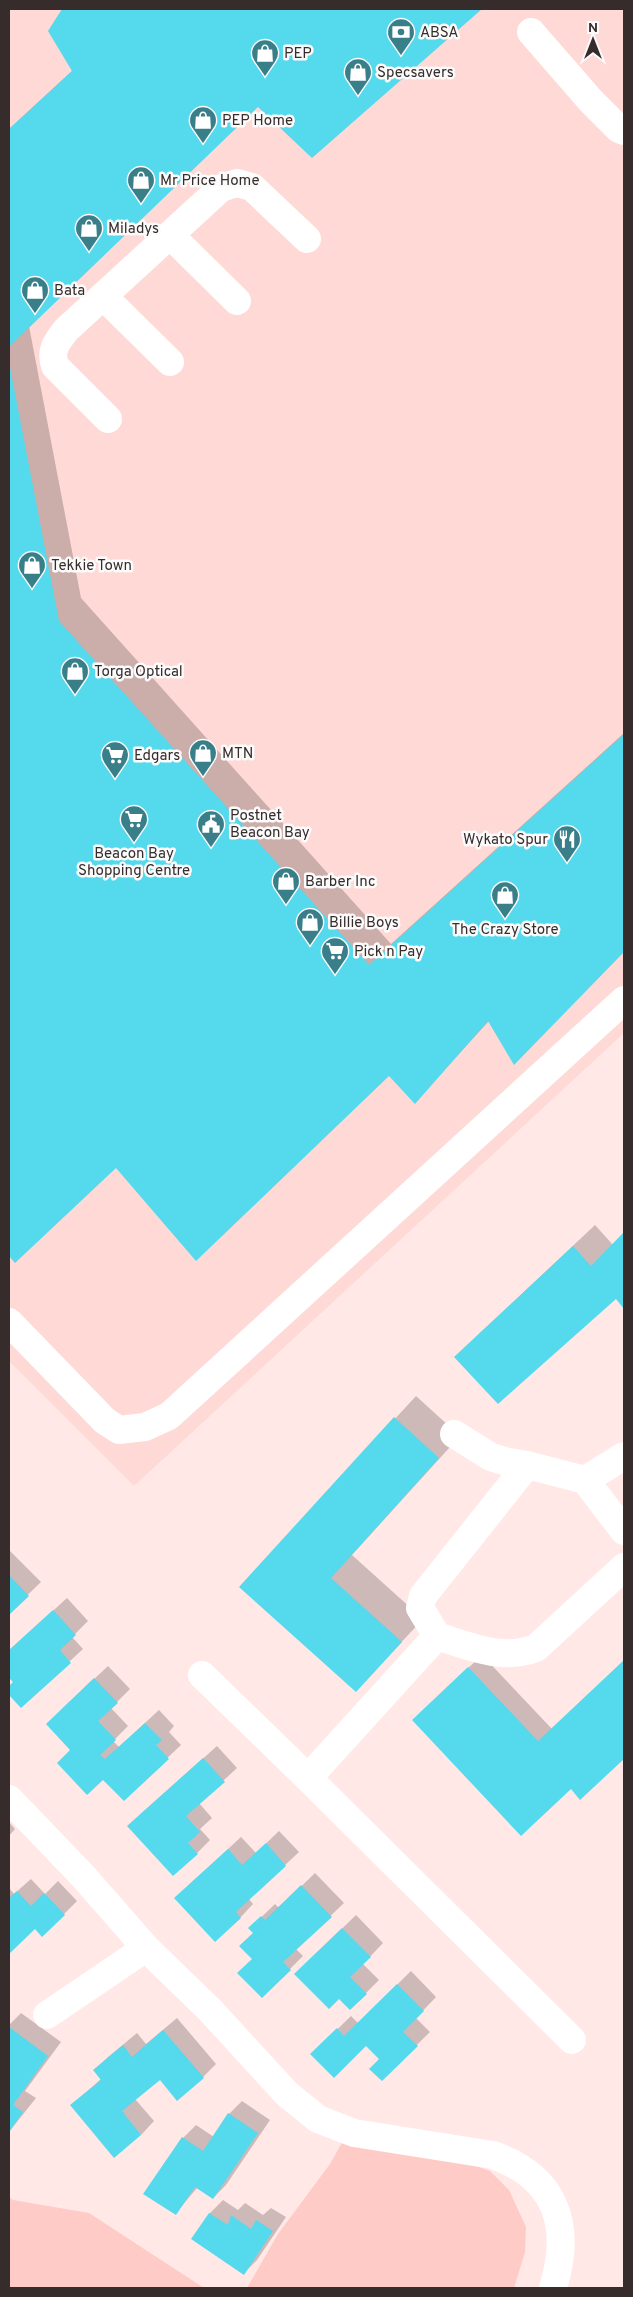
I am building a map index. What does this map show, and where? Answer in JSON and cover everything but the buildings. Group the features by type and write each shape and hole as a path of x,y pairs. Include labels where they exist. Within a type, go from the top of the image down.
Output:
{"street":[{"path":"531,32 590,102 619,130 624,131"},
{"path":"108,419 55,366 52,357 53,348 66,330 221,188 237,182 252,187 307,238"},
{"path":"170,235 237,301"},
{"path":"103,296 170,362"},
{"path":"9,1322 105,1420 119,1430 145,1427 169,1416 624,1000"},
{"path":"454,1434 491,1456 504,1461 526,1464 585,1480 624,1531"},
{"path":"585,1480 624,1456"},
{"path":"526,1464 422,1596 420,1608 438,1636 495,1653 520,1654 536,1648 624,1566"},
{"path":"308,1778 438,1636"},
{"path":"202,1675 572,2040"},
{"path":"9,1799 83,1876 146,1948 210,2010 287,2094 318,2119 354,2133 471,2150 511,2162 526,2170 548,2195 560,2224 561,2258 553,2288"},
{"path":"47,2015 146,1948"}],"shaded area":[{"path":"9,9 624,9 624,1033 134,1486 9,1361"},
{"path":"344,2139 462,2161 490,2171 509,2190 526,2227 525,2252 514,2288 247,2288 278,2234 330,2164"},
{"path":"9,2197 13,2200 89,2213 204,2288 9,2288"}],"place":[{"name":"ABSA","path":"401,56"},
{"name":"PEP","path":"265,77"},
{"name":"Specsavers","path":"358,96"},
{"name":"PEP Home","path":"203,144"},
{"name":"Mr Price Home","path":"141,204"},
{"name":"Miladys","path":"89,252"},
{"name":"Bata","path":"35,314"},
{"name":"Tekkie Town","path":"32,589"},
{"name":"Torga Optical","path":"75,695"},
{"name":"MTN","path":"203,777"},
{"name":"Edgars","path":"115,779"},
{"name":"Beacon Bay Shopping Centre","path":"134,843"},
{"name":"Postnet Beacon Bay","path":"211,848"},
{"name":"Wykato Spur","path":"567,863"},
{"name":"Barber Inc","path":"286,905"},
{"name":"The Crazy Store","path":"505,919"},
{"name":"Billie Boys","path":"310,946"},
{"name":"Pick n Pay","path":"335,975"}]}
